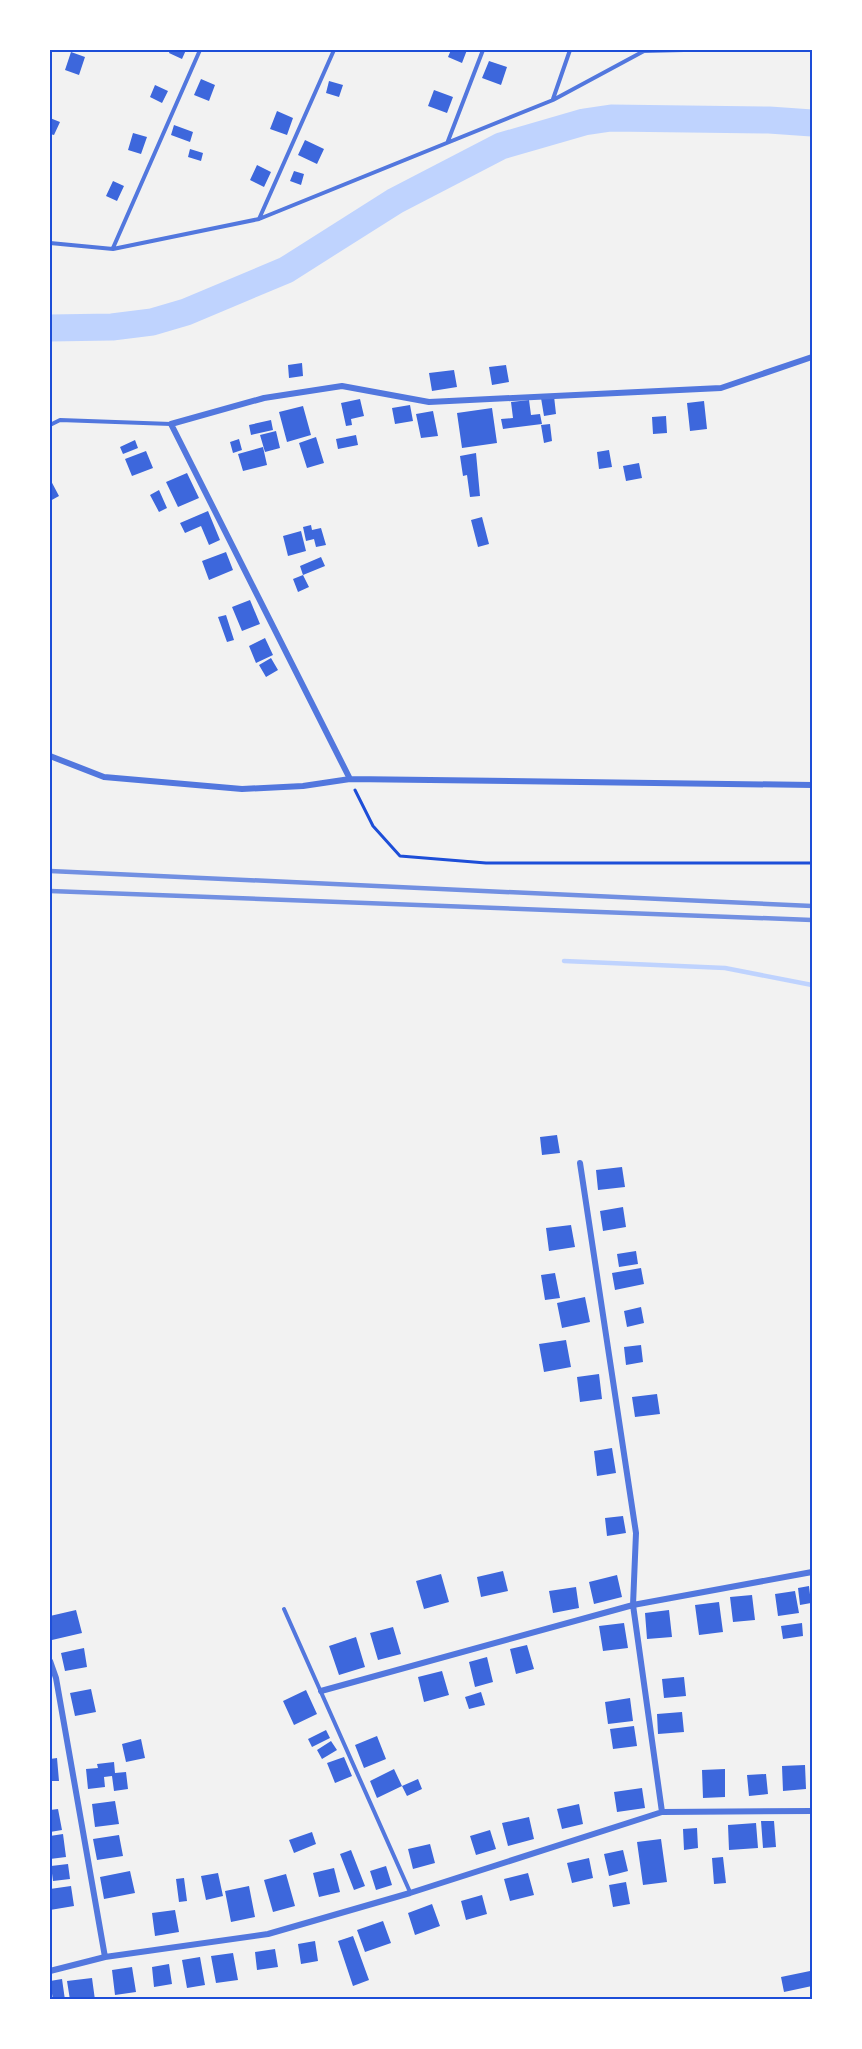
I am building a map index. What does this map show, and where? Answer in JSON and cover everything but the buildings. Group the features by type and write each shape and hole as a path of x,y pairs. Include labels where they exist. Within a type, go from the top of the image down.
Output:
{"street":[{"path":"350,779 171,424 264,398 342,386 429,402 721,388 813,357"},
{"path":"50,756 104,777 242,789 303,786 350,779 813,785"},
{"path":"580,1163 636,1533 633,1605 662,1812"},
{"path":"321,1691 633,1605 813,1572"},
{"path":"50,1661 56,1678 105,1957"},
{"path":"50,1971 105,1957 268,1934 410,1893 662,1812 813,1811"}],"lane":[{"path":"113,249 200,50"},
{"path":"259,219 334,50"},
{"path":"448,142 483,50"},
{"path":"553,100 570,50"},
{"path":"50,243 113,249 259,219 553,100 644,50 684,50"},
{"path":"50,424 60,420 171,424"},
{"path":"284,1609 410,1893"}],"path":[{"path":"350,779 373,826 400,856 486,864 813,863"}],"waterway":[{"path":"50,328 112,327 152,322 186,312 286,270 395,201 501,146 584,122 611,118 769,120 812,123"},
{"path":"564,961 725,968 812,985"}],"railway":[{"path":"50,871 812,906"},
{"path":"50,891 812,920"}]}
